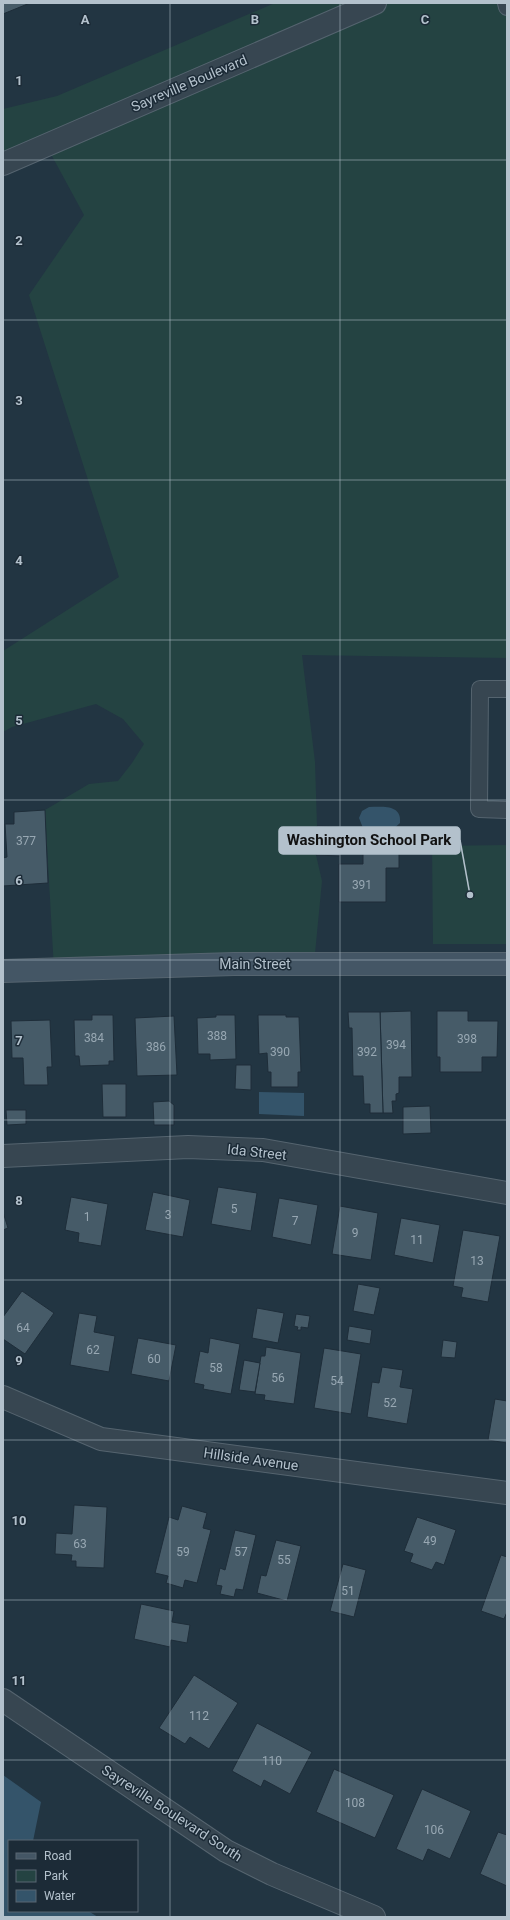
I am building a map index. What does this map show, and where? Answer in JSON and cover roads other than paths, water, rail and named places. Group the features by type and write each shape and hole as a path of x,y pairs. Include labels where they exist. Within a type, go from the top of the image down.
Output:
{"main road":[{"name":"Main Street","path":"3,971 234,964 507,964"}],"street":[{"name":"Sayreville Boulevard","path":"3,164 375,3"},
{"name":"Ida Street","path":"3,1156 188,1147 263,1150 507,1193"},
{"name":"Hillside Avenue","path":"3,1397 101,1439 507,1493"},
{"name":"Sayreville Boulevard South","path":"3,1700 226,1852 272,1874 374,1917"}],"lane":[{"path":"506,3 507,7"},
{"path":"507,689 480,689 478,809 507,810"}],"water":[{"path":"369,807 385,807 398,812 400,823 391,831 366,830 363,828 359,818 362,811"},
{"path":"259,1092 304,1093 304,1116 259,1114"},
{"path":"3,1775 41,1802 33,1840 8,1840 8,1912 90,1912 98,1917 3,1917"}],"place":[{"name":"Washington School Park","path":"470,895"}]}
